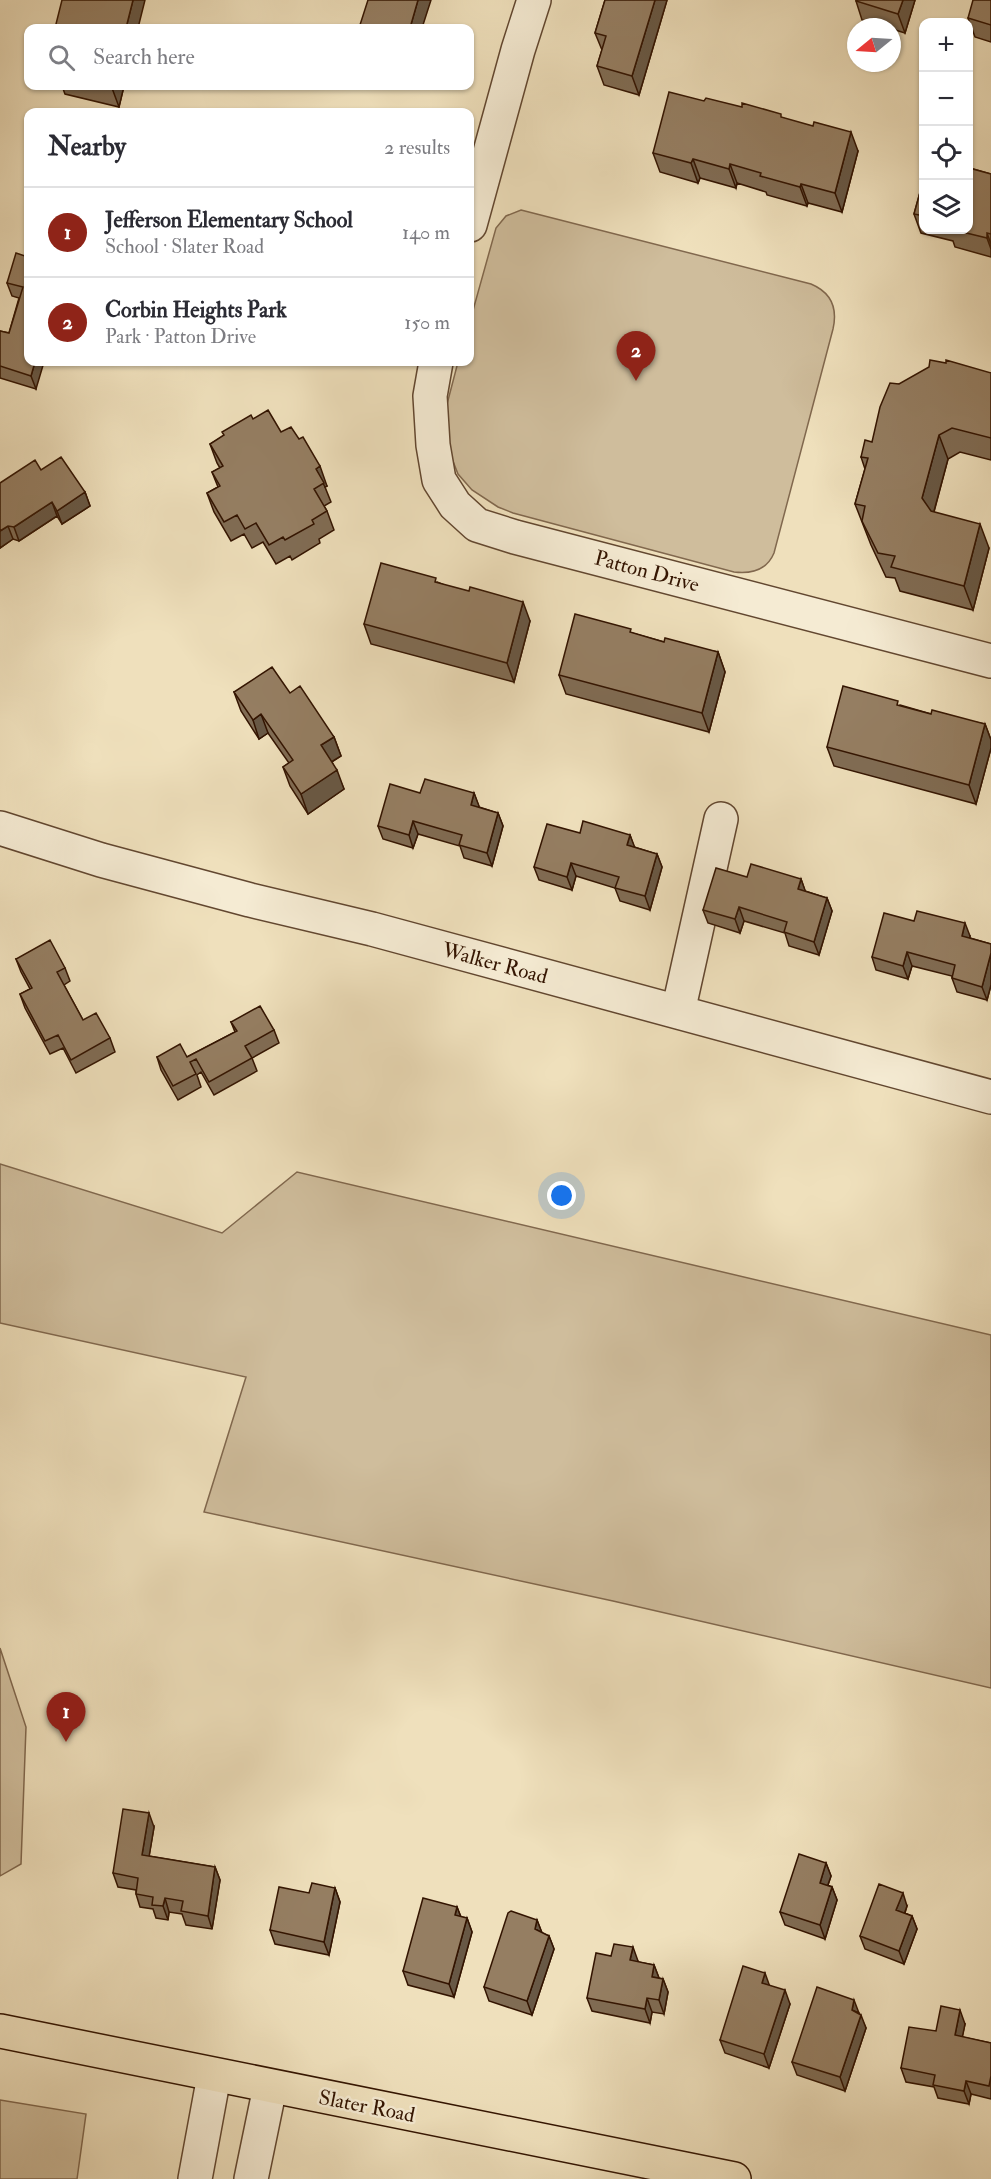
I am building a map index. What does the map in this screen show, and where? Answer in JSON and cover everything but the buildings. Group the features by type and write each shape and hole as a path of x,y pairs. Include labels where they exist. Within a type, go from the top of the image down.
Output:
{"main road":[{"name":"Slater Road","path":"0,2031 214,2076 734,2179"}],"street":[{"path":"474,211 534,0"},
{"name":"Patton Drive","path":"435,366 430,396 433,445 439,480 455,505 477,525 515,537 991,661"},
{"path":"678,1012 721,819"},
{"name":"Walker Road","path":"0,828 101,860 250,900 372,929 991,1097"},
{"path":"195,2179 214,2076"},
{"path":"251,2179 270,2087"}],"shaded area":[{"path":"521,210 811,284 828,296 833,307 833,329 774,553 763,567 758,570 734,572 513,513 498,507 472,490 458,474 449,451 446,408 457,366 474,366 474,307 496,228 506,216"},
{"path":"0,1164 222,1233 297,1172 991,1335 991,1688 613,1601 204,1512 246,1377 0,1323"},
{"path":"0,1648 26,1727 21,1864 0,1876"},
{"path":"0,2100 86,2114 77,2179 0,2179"}],"place":[{"name":"Corbin Heights Park","path":"636,381"},
{"name":"Jefferson Elementary School","path":"66,1742"}]}
